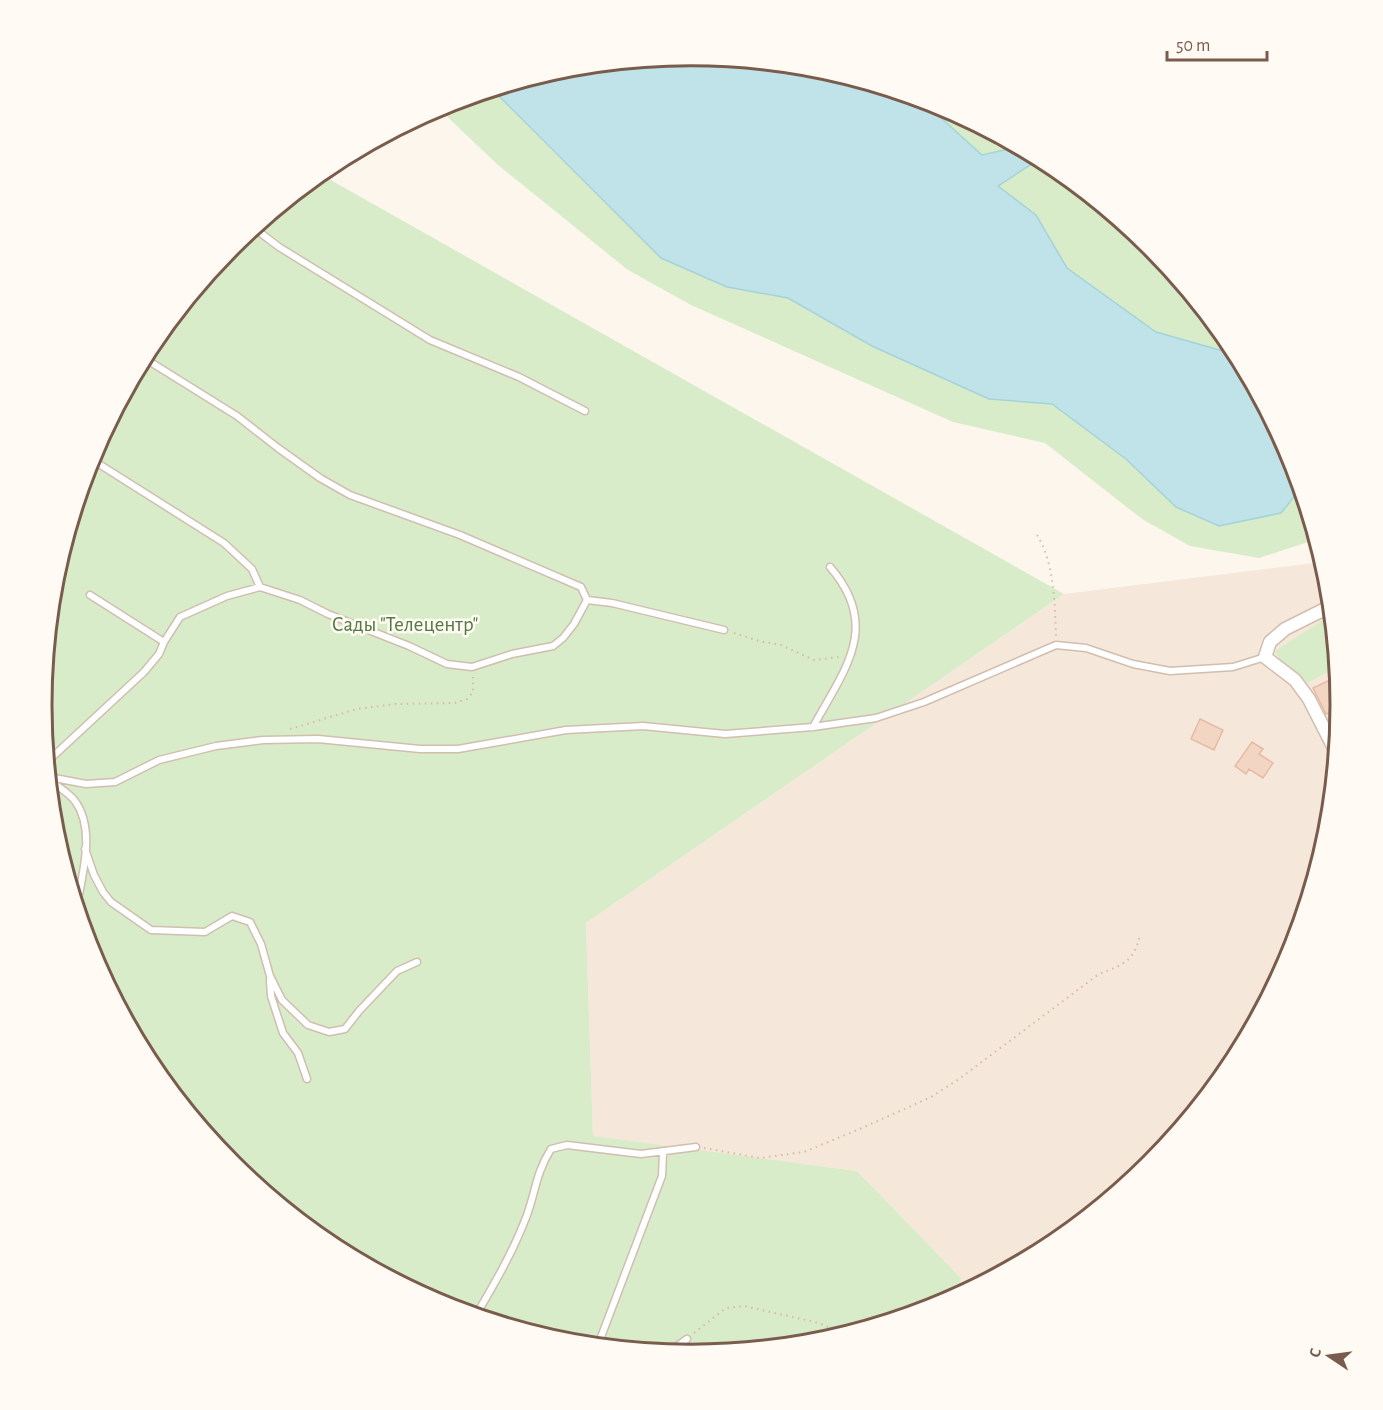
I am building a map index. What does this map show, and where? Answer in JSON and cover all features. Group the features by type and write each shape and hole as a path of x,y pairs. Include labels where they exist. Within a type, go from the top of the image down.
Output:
{"street":[{"path":"1323,610 1285,629 1270,642 1265,657 1295,680 1309,699 1329,739"}],"lane":[{"path":"261,233 430,340 519,378 585,411"},
{"path":"152,363 237,416 311,472 350,495 460,535 581,587 587,600"},
{"path":"99,464 224,543 252,569 260,587"},
{"path":"813,727 852,656 856,631 855,610 841,580 830,567"},
{"path":"55,755 144,672 159,654 180,617 227,596 260,587 300,600 447,664 472,667 512,654 553,646 564,638 587,600"},
{"path":"90,595 164,642"},
{"path":"587,600 612,603 724,630"},
{"path":"57,779 86,784 115,782 159,760 216,746 263,740 318,739 420,749 458,748 566,730 643,726 725,734 813,727 876,718 924,702 1056,645 1086,648 1133,664 1170,671 1233,667 1265,657"},
{"path":"58,786 75,801 86,825 79,888"},
{"path":"85,849 94,875 111,902 151,930 205,932 232,916 250,922 261,944 270,976 282,1000 308,1025 329,1032 345,1029 358,1011 397,971 417,962"},
{"path":"270,976 271,996 283,1033 298,1053 307,1079"},
{"path":"480,1308 495,1284 527,1215 540,1166 551,1149 567,1145 641,1154 696,1147"},
{"path":"601,1338 662,1176 663,1153"},
{"path":"680,1344 687,1339"}],"path":[{"path":"1037,535 1046,549 1055,614 1056,645"},
{"path":"724,630 781,645 814,660 852,656"},
{"path":"284,729 357,710 395,704 455,703 467,699 473,692 472,667"},
{"path":"696,1147 760,1158 804,1152 931,1097 959,1079 1099,974 1123,966 1137,949 1140,934"},
{"path":"687,1339 726,1308 744,1306 819,1323 831,1328"}],"shaded area":[{"path":"1314,563 1318,580 1329,663 1329,747 1325,788 1309,870 1297,910 1265,988 1223,1060 1172,1126 1143,1157 1080,1212 1011,1258 960,1284 961,1278 857,1171 593,1137 586,923 1064,594"}],"green space":[{"path":"499,96 558,156 727,287 788,298 872,346 989,399 1052,404 1126,459 1176,507 1281,513 1295,495 1309,541 1259,558 1190,546 1142,519 1045,443 953,422 691,305 628,270 498,165 446,115"},
{"path":"939,117 1006,150 982,155"},
{"path":"1031,164 1080,198 1143,253 1172,284 1224,351 1156,332 1067,268 1036,215 997,186"},
{"name":"Сады \"Телецентр\"","path":"329,179 1064,594 586,923 593,1136 857,1171 961,1278 960,1284 936,1295 857,1322 775,1339 733,1343 650,1343 608,1339 567,1332 486,1310 409,1278 372,1258 336,1236 270,1185 211,1126 160,1060 138,1024 118,988 86,910 74,870 58,788 52,705 54,663 58,622 74,540 86,500 118,422 160,350 211,284 240,253 270,225"},
{"path":"1324,619 1329,671 1307,683 1280,661 1275,651"}],"water":[{"path":"692,66 775,71 816,78 897,100 939,117 982,155 1006,150 1031,164 998,186 1036,215 1067,268 1156,332 1224,351 1265,422 1295,495 1281,513 1219,526 1176,507 1126,459 1052,404 989,399 872,346 788,298 727,287 661,258 499,96 567,78 608,71"}],"building":[{"path":"1329,680 1330,712 1326,714 1313,688"},
{"path":"1200,719 1223,730 1214,750 1191,739"},
{"path":"1252,742 1263,749 1259,754 1273,763 1263,778 1249,769 1246,774 1235,766"}]}
